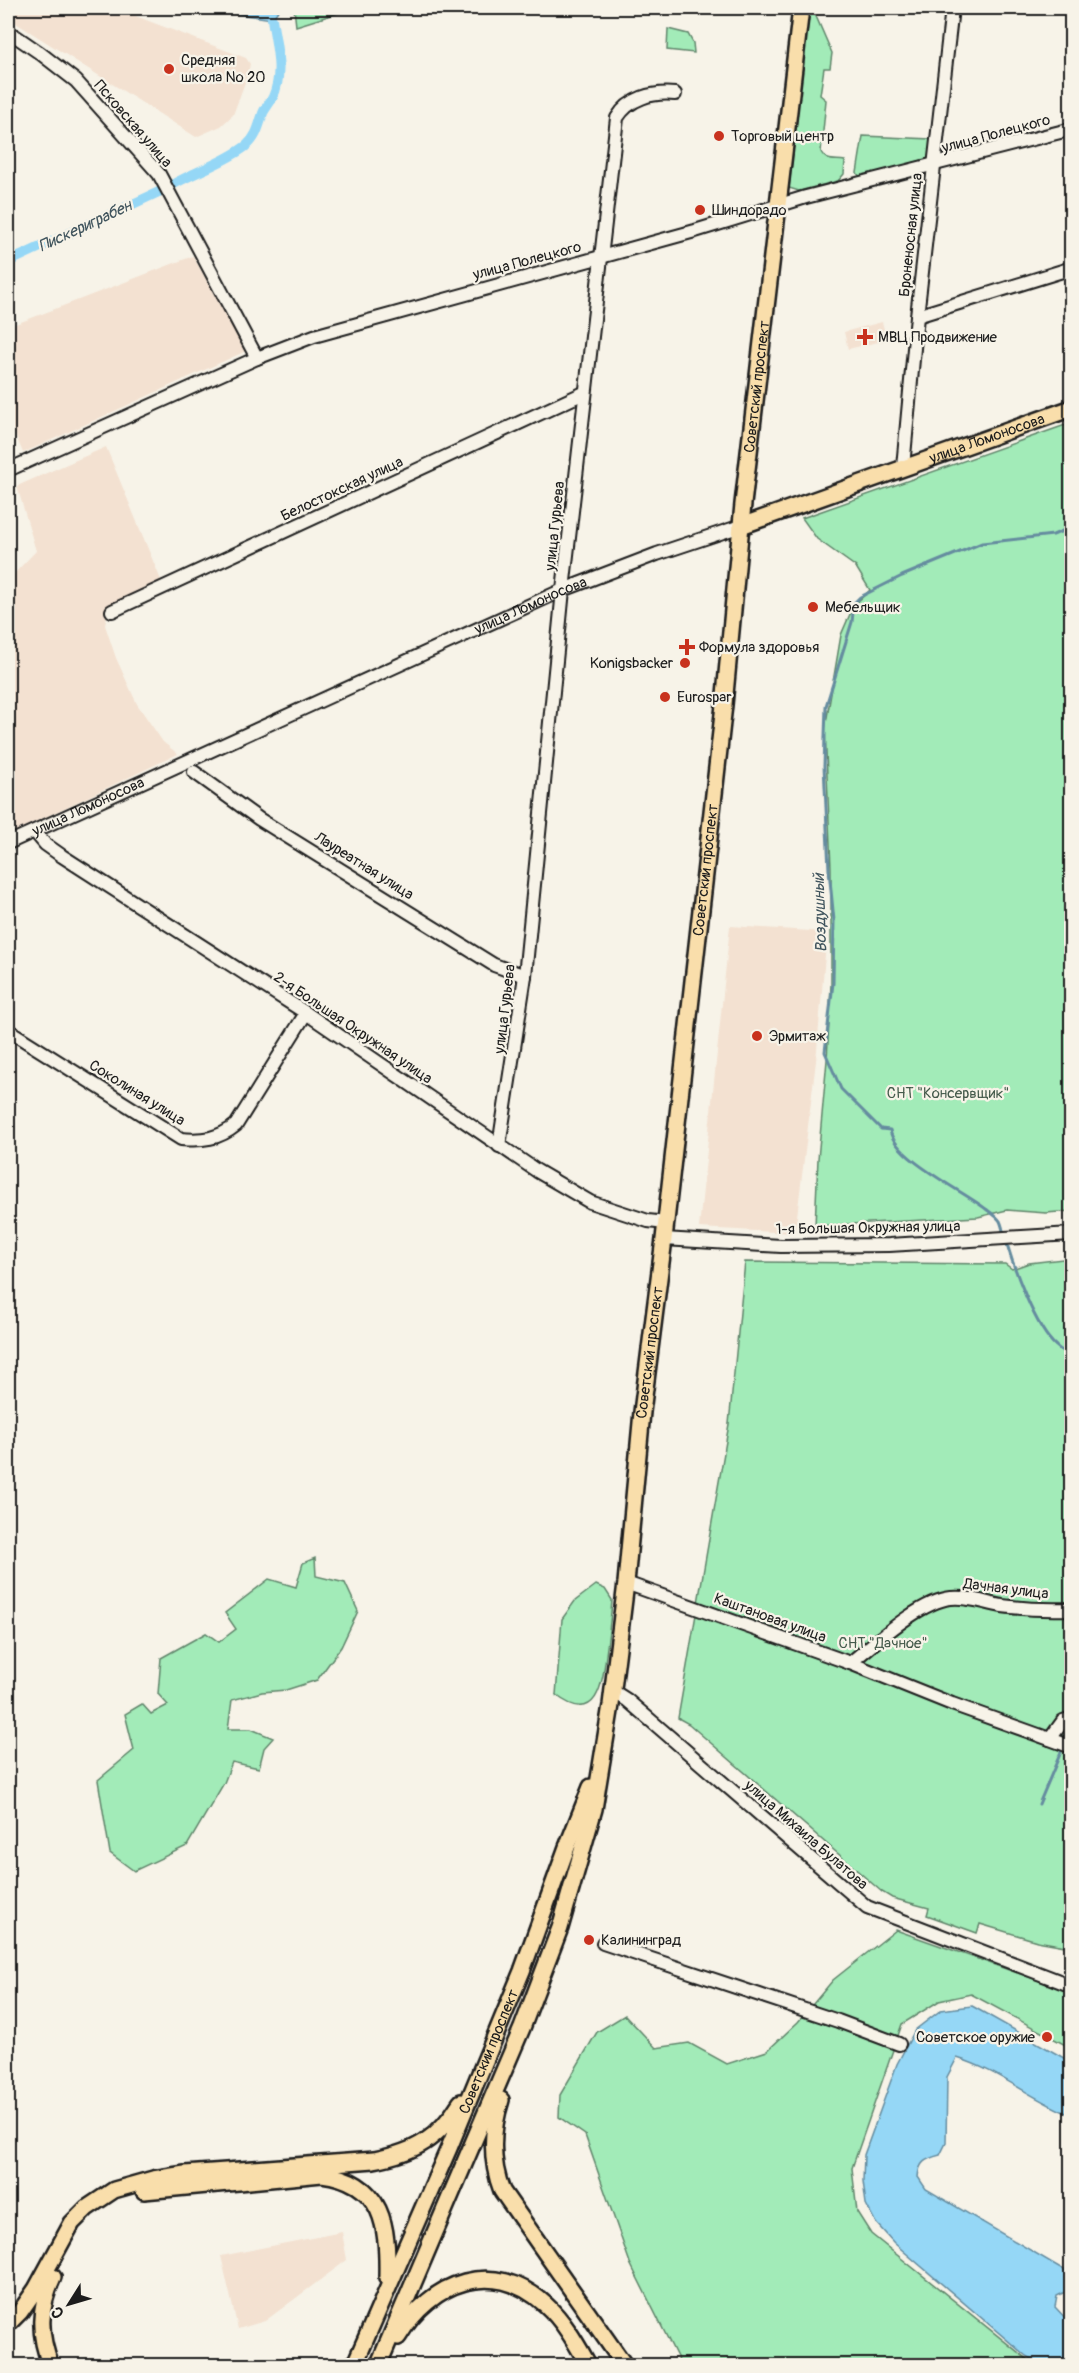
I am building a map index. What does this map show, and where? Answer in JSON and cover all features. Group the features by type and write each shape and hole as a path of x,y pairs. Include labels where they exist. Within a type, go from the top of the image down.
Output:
{"main road":[{"name":"Советский проспект","path":"380,2366 522,2028 571,1893 594,1809 613,1691 626,1583 642,1412 666,1223 724,705 741,526 801,8"},
{"name":"улица Ломоносова","path":"741,526 1071,408"},
{"name":"Советский проспект","path":"354,2366 449,2148 522,1971 595,1778 607,1732"},
{"path":"522,2028 495,2118 492,2145 496,2175 512,2207 625,2366"},
{"path":"8,2324 20,2312 36,2289 72,2223 87,2208 114,2190 153,2179 185,2174 374,2160 401,2154 421,2146 438,2133 479,2075"},
{"path":"51,2366 41,2333 42,2308 45,2295 63,2257 92,2215 118,2197 133,2193 322,2174 338,2176 366,2192 384,2223 388,2244 387,2287"},
{"path":"380,2366 406,2323 419,2309 432,2297 452,2285 472,2279 494,2279 515,2285 531,2293 560,2320 590,2366"}],"street":[{"name":"Броненосная улица","path":"903,467 917,316 952,8"},
{"name":"Псковская улица","path":"8,31 76,81 159,174 256,358"},
{"name":"улица Гурьева","path":"500,1146 525,976 584,393 617,118 624,107 634,101 660,93 675,94"},
{"name":"улица Полецкого","path":"8,470 256,358 314,336 602,257 851,185 934,166 1071,129"},
{"path":"917,316 1071,268"},
{"name":"Белостокская улица","path":"112,611 584,393"},
{"name":"улица Ломоносова","path":"8,843 563,590 657,554 741,526"},
{"name":"Лауреатная улица","path":"194,772 259,819 494,965 525,976"},
{"name":"2-я Большая Окружная улица","path":"35,832 45,844 62,856 306,1013 500,1146 590,1203 648,1221 666,1223"},
{"name":"Соколиная улица","path":"8,1030 181,1139 195,1140 226,1133 236,1125 306,1013"},
{"name":"1-я Большая Окружная улица","path":"664,1239 781,1246 868,1245 961,1242 1071,1234"},
{"name":"Каштановая улица","path":"626,1583 850,1663 952,1704 1071,1747"},
{"name":"Дачная улица","path":"850,1663 889,1631 928,1605 950,1598 1024,1609 1071,1609"},
{"name":"улица Михаила Булатова","path":"613,1691 627,1700 867,1907 1071,1986"},
{"path":"1050,1739 1063,1721 1071,1719"},
{"path":"603,1943 827,2017 898,2044"}],"shaded area":[{"name":"Средняя школа № 20","path":"8,8 122,8 138,17 246,58 250,64 248,74 233,115 221,126 196,137 8,18"},
{"path":"193,256 246,351 23,453 8,417 8,327"},
{"path":"882,322 887,340 848,349 844,332"},
{"path":"106,447 163,585 108,611 105,625 116,658 137,704 163,742 178,754 8,835 8,580 36,551 17,486"},
{"path":"730,926 827,932 816,1061 795,1233 699,1228"},
{"path":"342,2232 347,2260 265,2321 238,2329 221,2256"}],"green space":[{"path":"294,8 348,8 348,10 296,26"},
{"path":"808,14 815,14 832,53 830,68 824,68 820,95 826,100 821,152 829,159 845,161 844,174 838,181 799,191 789,188"},
{"path":"668,29 688,34 693,43 694,53 667,50"},
{"path":"863,136 931,139 929,158 861,178 857,173"},
{"name":"СНТ \"Консервщик\"","path":"1071,423 1071,1211 1046,1213 1007,1210 978,1217 815,1226 831,985 831,868 825,729 841,635 854,605 870,590 856,567 817,539 802,518"},
{"name":"СНТ \"Дачное\"","path":"1071,1258 1071,1947 1037,1941 980,1924 977,1933 927,1915 929,1908 892,1898 882,1892 689,1724 678,1718 729,1424 745,1262 1005,1264 1012,1269 1029,1263"},
{"path":"315,1558 316,1576 345,1583 358,1611 341,1647 317,1680 286,1690 262,1692 232,1700 228,1729 251,1729 273,1738 264,1748 259,1768 232,1762 224,1783 187,1846 134,1871 110,1853 98,1780 134,1750 125,1714 142,1704 151,1714 168,1705 158,1694 161,1658 206,1633 219,1642 236,1629 225,1613 269,1579 296,1587 303,1563"},
{"path":"596,1585 605,1589 612,1600 610,1624 601,1685 590,1703 582,1706 571,1704 556,1695 562,1619 575,1601"},
{"path":"896,1930 1071,1992 1071,2048 971,1994 939,2001 902,2024 852,2168 857,2212 871,2234 1034,2365 681,2365 630,2263 585,2135 559,2117 560,2095 597,2032 625,2015 656,2048 689,2043 727,2064 767,2051 798,2022 833,1980"}],"water":[{"path":"198,8 280,8 272,19"},
{"path":"972,2006 1071,2062 1071,2115 1001,2077 957,2058 947,2077 946,2143 940,2155 921,2165 918,2177 926,2189 1071,2274 1071,2295 1065,2292 1057,2296 1055,2307 1071,2324 1071,2365 1041,2365 1026,2356 894,2243 876,2223 866,2204 863,2181 864,2155 897,2064 915,2030 941,2010"}],"waterway":[{"name":"Пискериграбен","path":"172,185 237,152 246,146 255,135 264,111 273,97 278,78 279,68 272,19"},
{"name":"Пискериграбен","path":"8,262 163,190"},
{"name":"Воздушный","path":"1004,1235 999,1219 916,1163 894,1141 890,1130 881,1129 841,1089 825,1052 833,983 834,921 824,766 826,706 852,622 854,603 860,597 902,576 982,543 1053,535 1072,527"},
{"name":"Воздушный","path":"1006,1241 1020,1281 1040,1326 1056,1346 1072,1357"},
{"name":"Воздушный","path":"1065,1741 1072,1733"},
{"name":"Воздушный","path":"1039,1804 1063,1747"}],"place":[{"name":"Средняя школа № 20","path":"169,69"},
{"name":"Торговый центр","path":"719,136"},
{"name":"Шиндорадо","path":"700,210"},
{"name":"МВЦ Продвижение","path":"865,337"},
{"name":"Мебельщик","path":"813,607"},
{"name":"Формула здоровья","path":"687,647"},
{"name":"Konigsbacker","path":"685,663"},
{"name":"Eurospar","path":"665,697"},
{"name":"Эрмитаж","path":"757,1036"},
{"name":"Калининград","path":"589,1940"},
{"name":"Советское оружие","path":"1047,2037"}]}
